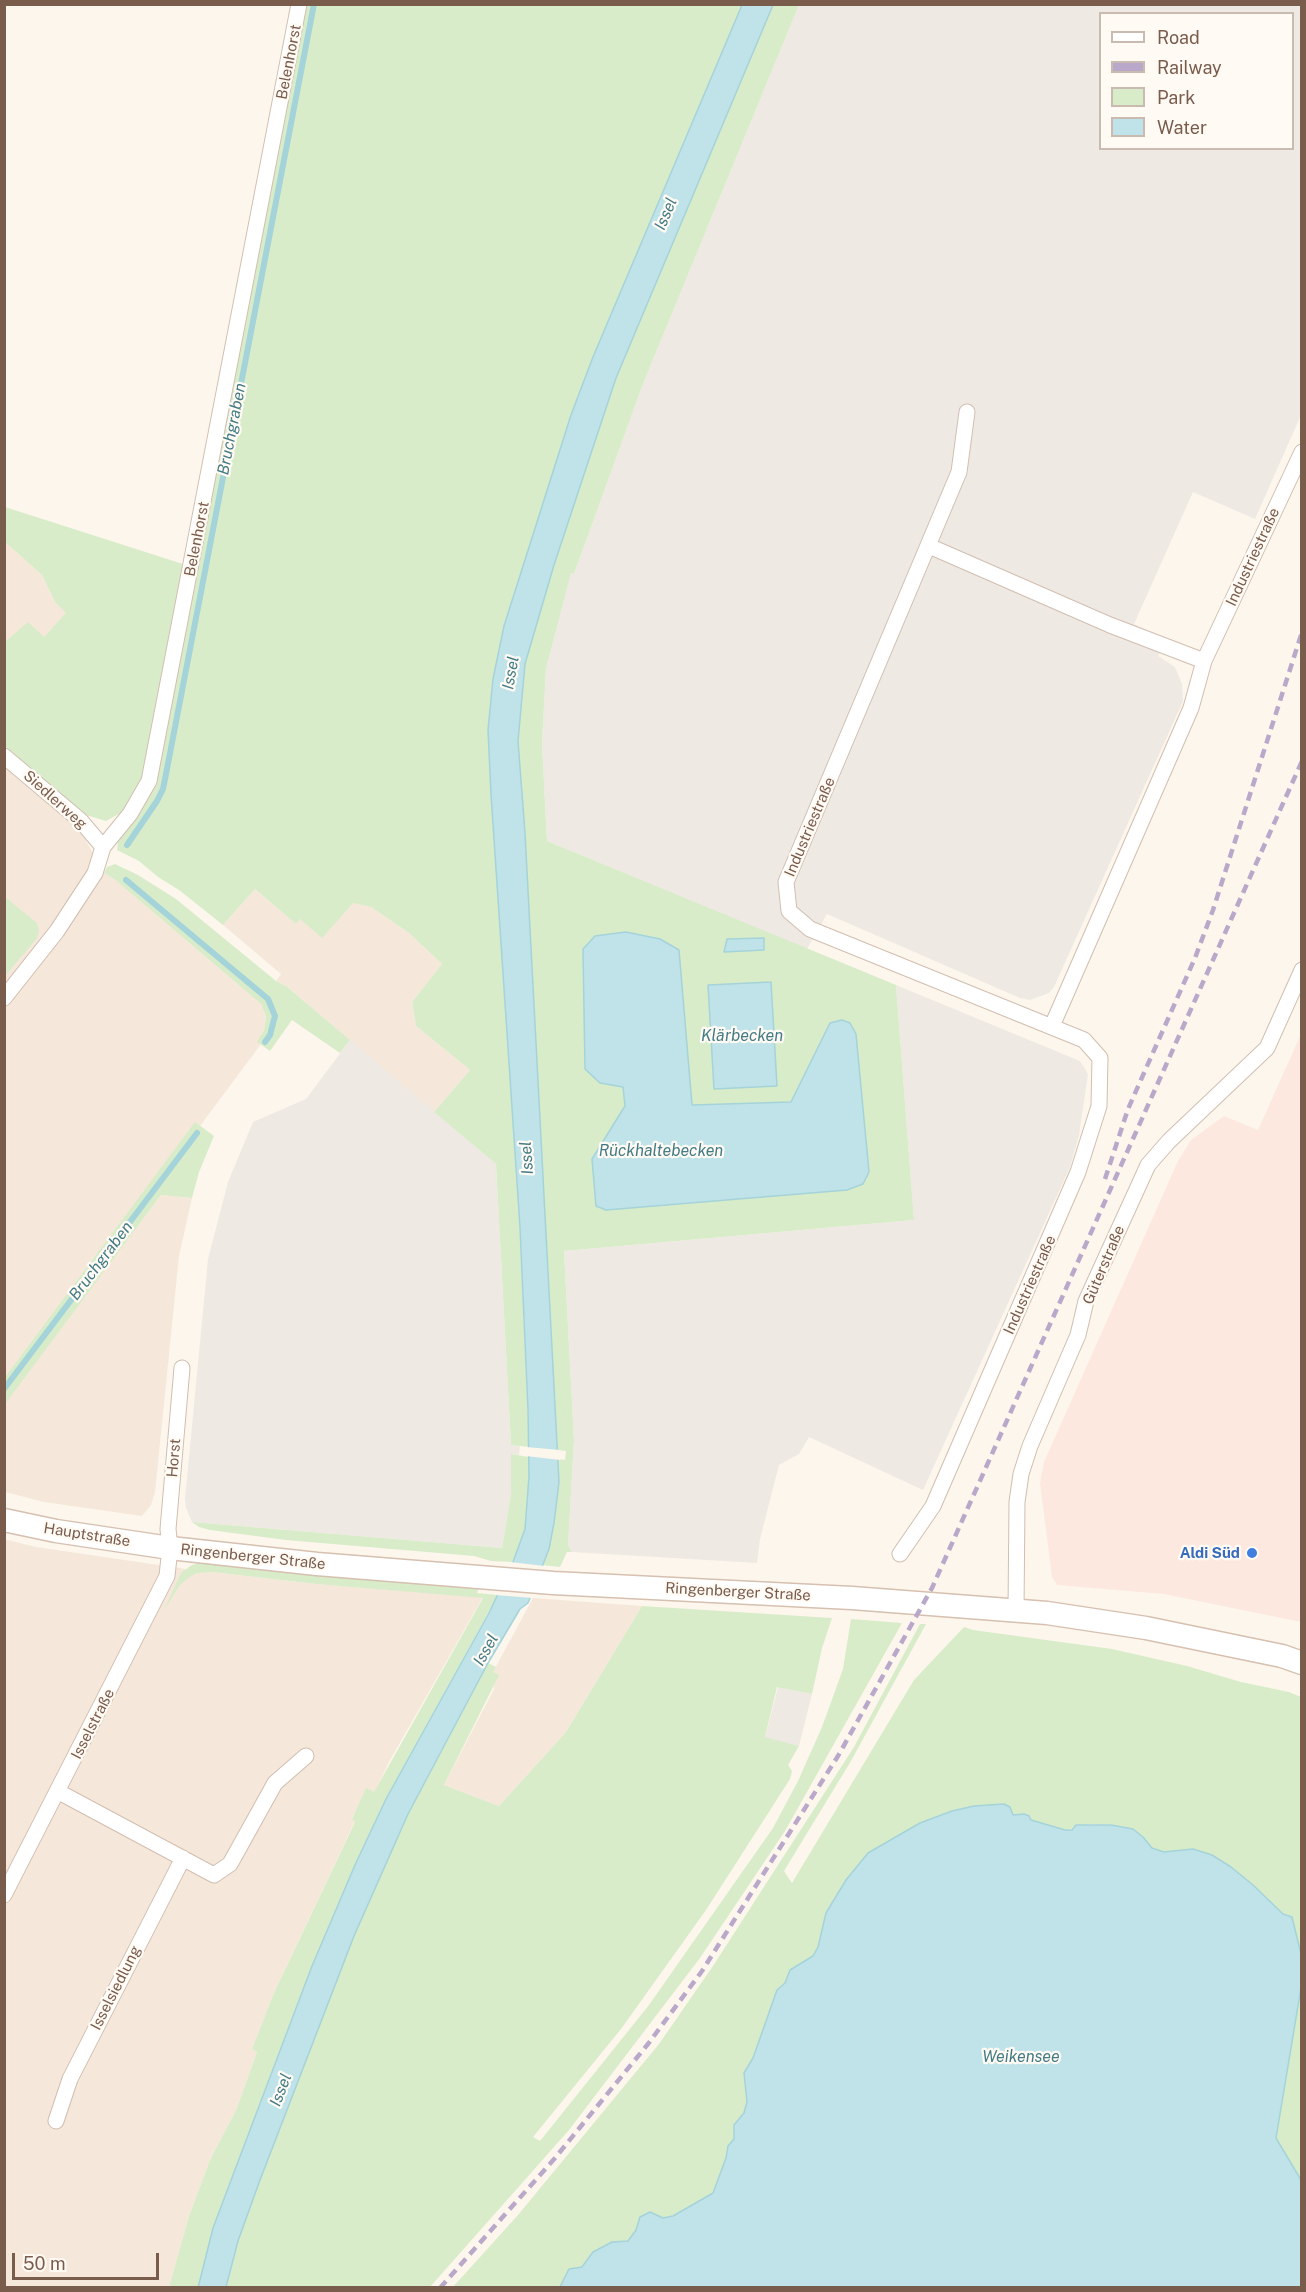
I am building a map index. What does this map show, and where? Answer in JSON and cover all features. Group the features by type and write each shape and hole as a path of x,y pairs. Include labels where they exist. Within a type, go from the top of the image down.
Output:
{"main road":[{"name":"Hauptstraße","path":"4,1520 56,1531 170,1548"},
{"name":"Ringenberger Straße","path":"170,1548 317,1564 484,1578 852,1598 1047,1613 1146,1628 1282,1656 1302,1663"}],"street":[{"name":"Belenhorst","path":"4,998 63,922 95,873 103,847 130,814 150,781 299,4"},
{"name":"Industriestraße","path":"900,1554 933,1506 1078,1172 1099,1106 1100,1058 1084,1040 810,929 789,911 786,882 959,472 967,412"},
{"name":"Industriestraße","path":"1052,1026 1191,708 1204,661 1302,452"},
{"path":"929,546 1110,625 1204,661"},
{"name":"Siedlerweg","path":"4,756 81,821 103,847"},
{"name":"Güterstraße","path":"1016,1611 1017,1502 1021,1474 1030,1446 1078,1335 1086,1301 1148,1165 1169,1141 1267,1048 1302,970"},
{"name":"Horst","path":"170,1548 168,1529 182,1368"},
{"name":"Isselstraße","path":"4,1895 167,1576 170,1548"},
{"path":"57,1791 214,1875 230,1864 275,1783 306,1756"},
{"name":"Isselsiedlung","path":"56,2121 70,2079 183,1858"}],"shaded area":[{"path":"799,5 1301,5 1301,415 1255,519 1193,492 1134,624 1166,640 1158,656 1175,667 1182,684 1183,701 1054,987 1049,993 1030,1000 1020,998 827,914 807,949 547,841 542,744 546,669 571,572 574,574 643,384"},
{"path":"5,542 42,575 55,602 67,613 44,637 5,642"},
{"path":"5,765 80,830 104,873 261,1004 266,1017 264,1030 258,1042 261,1044 200,1126 195,1123 5,1377"},
{"path":"255,889 296,924 300,919 353,903 371,907 409,933 442,964 412,1002 416,1026 470,1070 434,1112 286,986 276,981 281,974 223,925"},
{"path":"896,985 1080,1061 1088,1074 1079,1135 1070,1167 923,1490 809,1437 799,1454 779,1465 760,1539 757,1563 572,1552 568,1545 574,1440 564,1251 914,1220"},
{"path":"1301,1034 1301,1622 1164,1594 1057,1585 1052,1577 1040,1483 1044,1462 1178,1161 1191,1140 1224,1116 1258,1130"},
{"path":"350,1040 496,1164 511,1445 520,1446 519,1455 512,1454 511,1494 502,1548 192,1522 186,1508 208,1259 228,1182 253,1122 306,1099"},
{"path":"161,1195 192,1198 179,1256 155,1492 151,1505 142,1516 44,1502 5,1492 4,1404"},
{"path":"4,1539 36,1547 186,1569 316,1584 483,1597 389,1762 374,1793 367,1789 352,1818 355,1821 273,1995 252,2049 257,2052 237,2108 210,2160 189,2216 169,2287 5,2287"},
{"path":"533,1598 642,1606 566,1732 499,1806 444,1785 494,1689 493,1672"},
{"path":"778,1687 812,1694 799,1746 765,1738"}],"green space":[{"path":"305,5 742,5 593,357 571,415 504,626 493,679 488,730 491,794 520,1227 529,1447 511,1445 496,1164 434,1112 470,1070 416,1026 412,1002 442,964 409,933 371,907 353,903 322,938 300,919 296,924 255,889 223,925 139,861 117,850 118,842 156,786"},
{"path":"773,5 799,5 643,384 574,574 571,573 546,669 542,744 547,841 896,985 914,1220 564,1251 574,1440 568,1545 572,1552 567,1552 560,1567 542,1565 549,1549 559,1482 557,1459 565,1460 566,1451 556,1450 525,833 518,741 525,664 554,565 616,378","holes":["595,936 679,950 692,1105 791,1102 830,1023 847,1190 605,1210 596,1206 592,1159 625,1106 623,1087 585,1069 583,949","764,938 725,952 728,939"]},
{"path":"5,507 186,565 149,763 126,810 106,821 86,815 5,746 5,642 28,622 44,637 66,613 55,602 42,575 5,542"},
{"path":"115,864 138,875 176,899 276,981 286,986 350,1040 340,1053 292,1020 270,1051 257,1042 264,1030 266,1017 261,1004 104,873 107,867"},
{"path":"5,897 37,923 39,931 37,938 5,976"},
{"path":"195,1122 214,1136 199,1172 192,1198 161,1195 5,1404 5,1377"},
{"path":"511,1454 529,1457 525,1529 513,1562 491,1561 474,1556 286,1540 210,1530 192,1522 502,1548 511,1494"},
{"path":"203,1562 418,1584 479,1587 477,1593 498,1595 386,1799 355,1865 312,1966 213,2228 198,2287 169,2287 189,2216 210,2160 237,2108 257,2052 252,2049 273,1995 355,1822 352,1819 366,1788 374,1792 483,1598 316,1584 212,1572 197,1573 188,1578 180,1585 164,1610 181,1573 192,1565"},
{"path":"642,1606 832,1618 822,1648 812,1694 777,1687 765,1737 799,1746 788,1765 792,1771 790,1779 706,1910 621,2029 533,2137 540,2141 649,2005 773,1828 798,1781 822,1727 843,1669 851,1619 902,1623 785,1831 700,1958 569,2130 430,2287 226,2288 238,2241 260,2180 353,1936 408,1814 488,1663 496,1667 493,1672 499,1675 444,1785 499,1806 566,1732"},
{"path":"920,1624 926,1624 851,1761 784,1871 792,1883 914,1680 964,1627 1112,1649 1187,1666 1301,1697 1301,1954 1292,1917 1283,1914 1253,1885 1212,1855 1193,1849 1164,1852 1151,1848 1133,1829 1111,1825 1092,1824 1065,1830 1013,1815 1004,1804 974,1806 952,1811 920,1823 868,1853 846,1880 826,1913 818,1947 813,1956 790,1970 785,1983 777,1990 753,2058 744,2073 747,2102 744,2113 734,2125 734,2139 728,2146 713,2193 673,2216 663,2218 650,2212 628,2241 612,2242 593,2252 582,2267 560,2287 452,2288 518,2215 659,2044 713,1966 854,1747"},
{"path":"1301,1988 1301,2180 1276,2138"}],"water":[{"name":"Issel","path":"742,5 773,5 616,378 554,565 525,664 518,741 525,833 559,1482 549,1549 528,1603 520,1609 488,1663 408,1814 354,1936 260,2180 238,2241 226,2287 198,2288 213,2228 312,1966 355,1865 386,1799 489,1613 513,1562 525,1529 529,1476 528,1410 520,1227 491,794 488,730 493,679 504,626 571,415 593,357"},
{"name":"Rückhaltebecken","path":"626,932 660,939 679,950 692,1105 791,1102 830,1023 842,1020 850,1023 856,1034 869,1172 863,1184 847,1190 606,1210 596,1206 592,1159 625,1106 623,1087 600,1083 585,1069 583,949 595,936"},
{"path":"764,938 764,950 724,952 727,939"},
{"name":"Klärbecken","path":"771,982 777,1086 714,1089 708,985"},
{"name":"Weikensee","path":"1004,1804 1010,1807 1013,1815 1024,1814 1031,1820 1065,1830 1072,1830 1076,1825 1111,1825 1133,1829 1152,1848 1164,1852 1193,1849 1212,1855 1253,1885 1283,1914 1292,1917 1301,1954 1301,1988 1276,2138 1301,2180 1301,2287 560,2287 569,2269 582,2267 593,2252 612,2242 628,2241 636,2230 640,2217 650,2212 663,2218 673,2216 713,2193 728,2146 734,2139 734,2125 744,2113 747,2102 744,2073 753,2058 777,1990 785,1983 790,1970 813,1956 818,1947 826,1913 846,1880 868,1853 920,1823 952,1811 974,1806"}],"pier":[{"path":"526,1447 560,1450 560,1460 526,1456"},
{"path":"510,1562 545,1566 533,1598 495,1595"}],"waterway":[{"name":"Bruchgraben","path":"127,845 163,789 314,4"},
{"name":"Bruchgraben","path":"126,880 268,999 275,1016 270,1035 265,1042"},
{"name":"Bruchgraben","path":"4,1389 197,1133"}],"railway":[{"path":"1105,1179 1128,1109 1195,958 1213,910 1302,632"},
{"path":"440,2288 555,2158 648,2044 702,1971 838,1756 932,1588 1302,761"}],"place":[{"name":"Aldi Süd","path":"1252,1553"}]}
